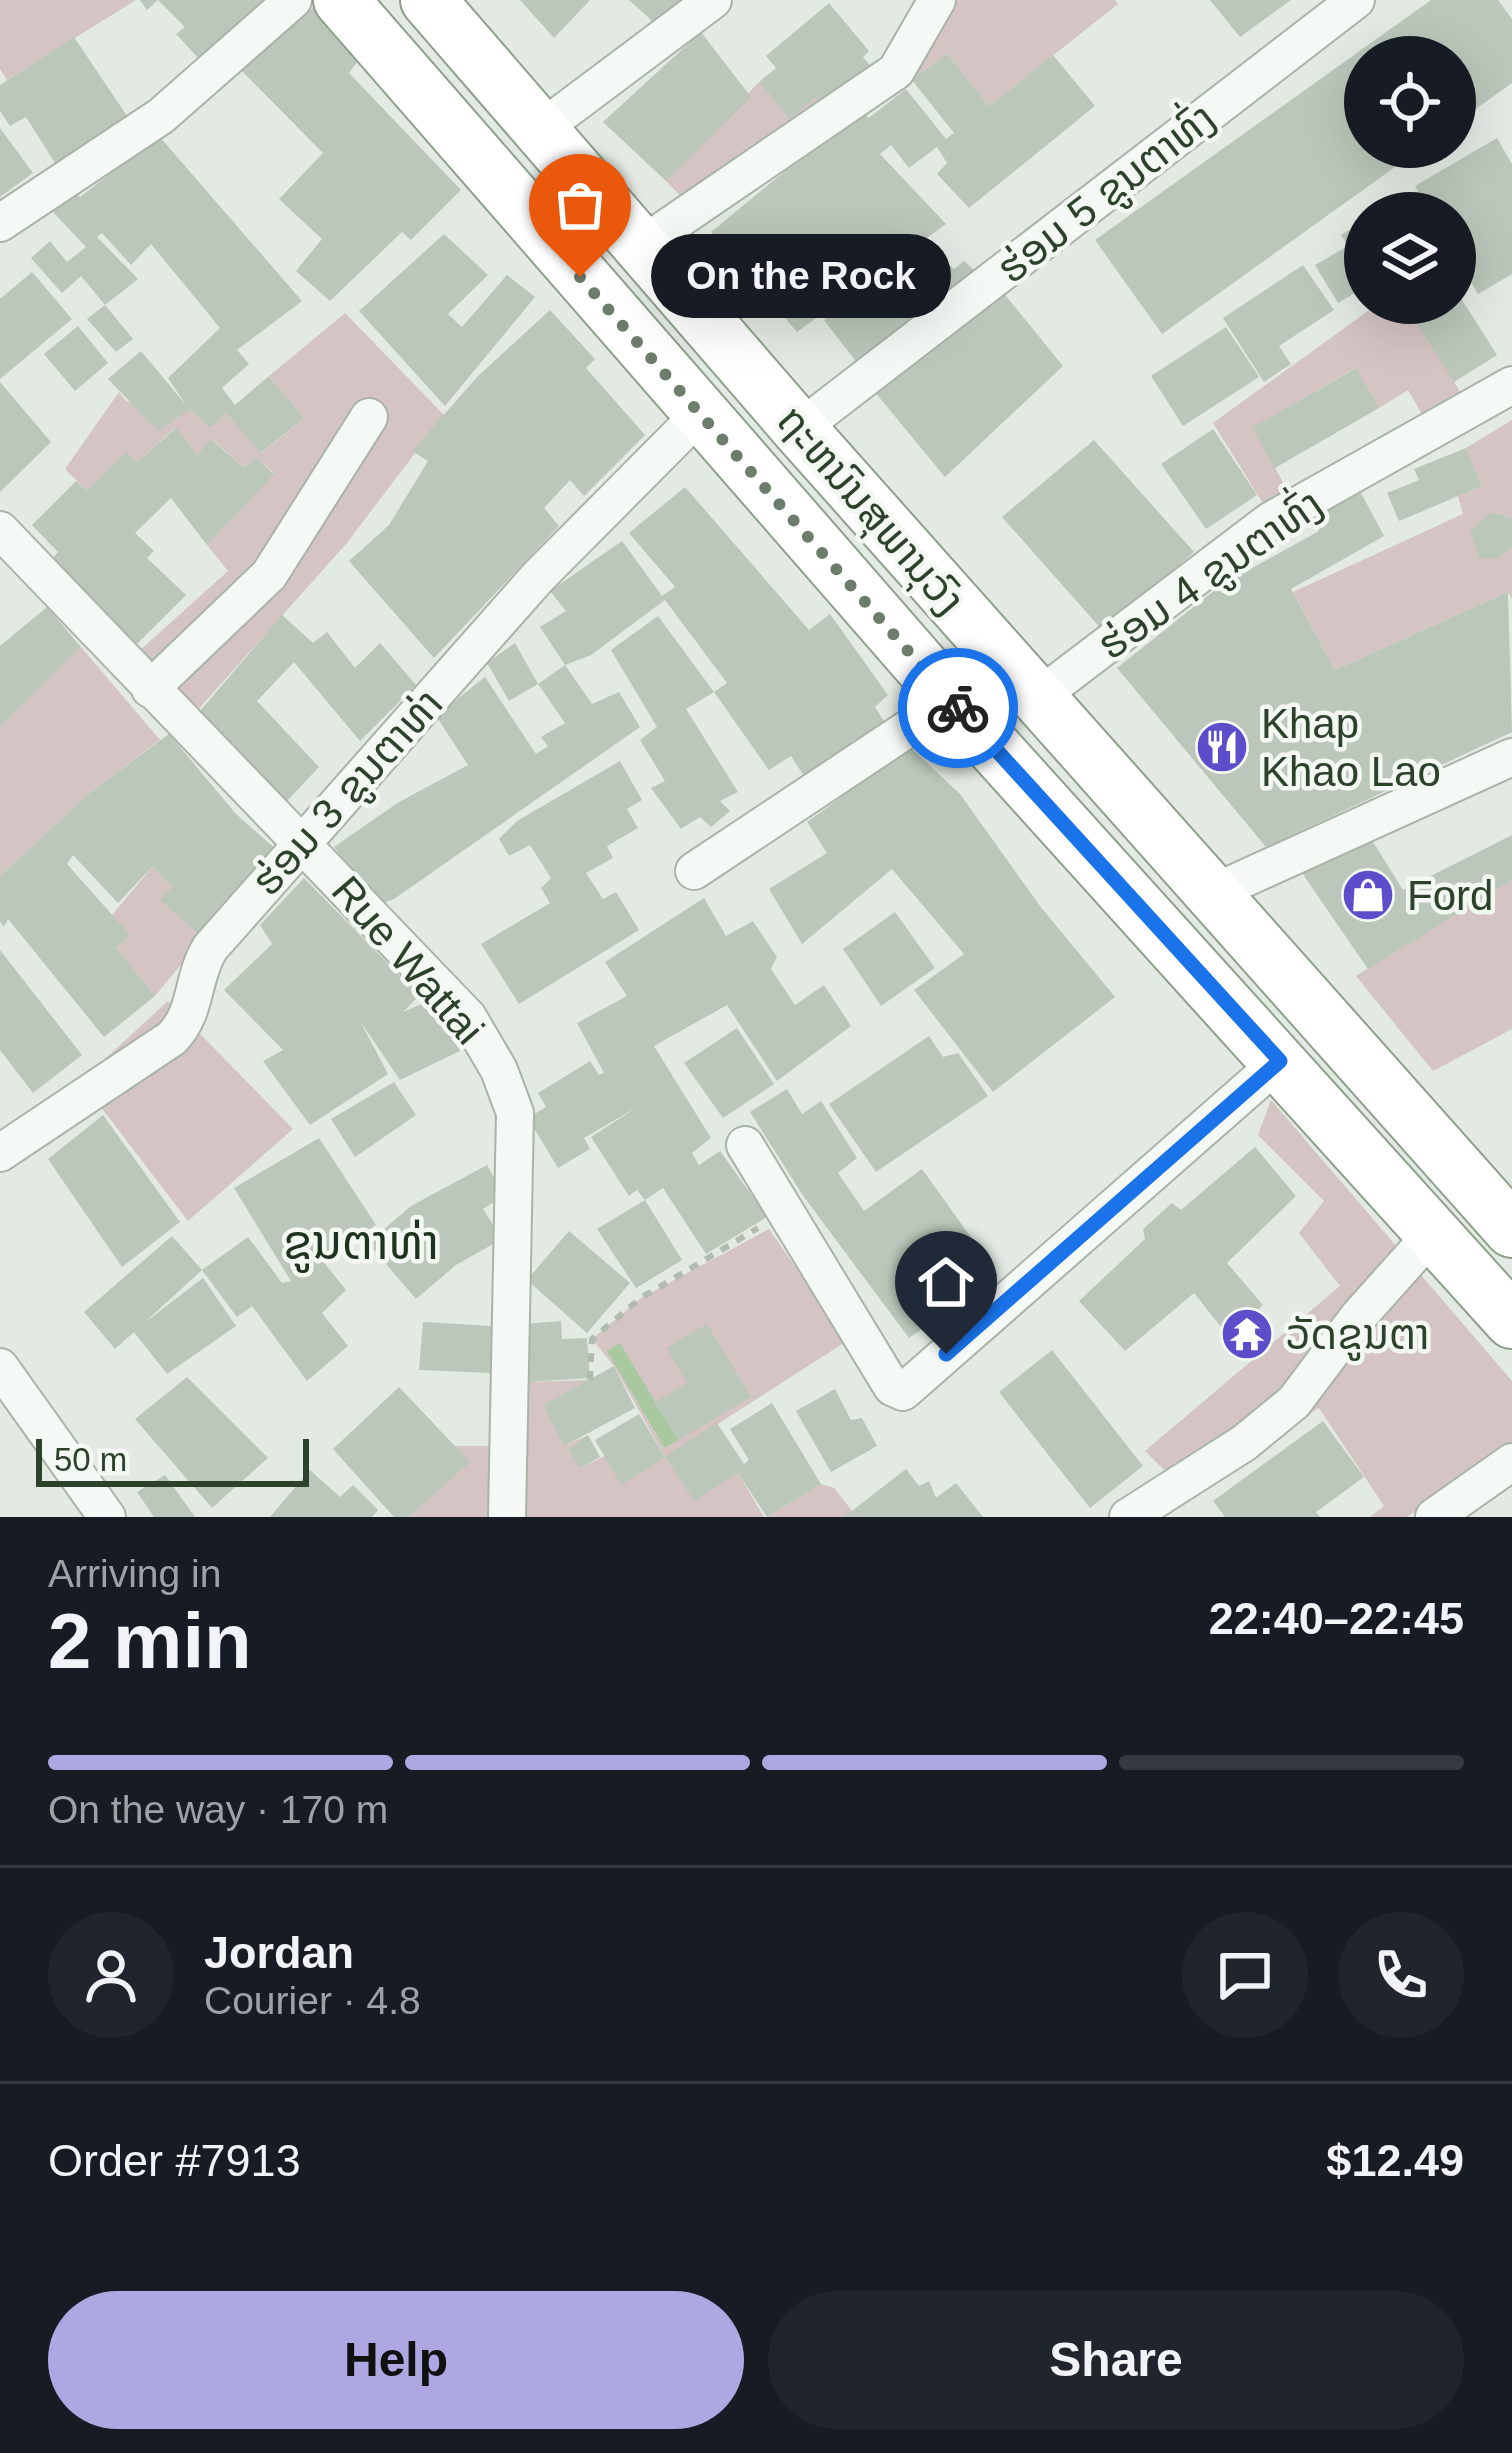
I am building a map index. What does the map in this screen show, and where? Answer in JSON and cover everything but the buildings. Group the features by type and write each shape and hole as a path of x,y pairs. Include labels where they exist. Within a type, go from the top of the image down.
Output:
{"highway":[{"name":"ຖະຫນົນສຸພານຸວົງ","path":"341,0 951,700 1512,1321"},
{"name":"ຖະຫນົນສຸພານຸວົງ","path":"428,0 1037,698 1505,1210"}],"street":[{"path":"0,223 161,116 293,0"},
{"path":"542,129 713,0"},
{"path":"643,244 861,90 896,71 937,0"},
{"name":"ຮ່ອມ 5 ຂູນຕາທົ່ງ","path":"799,429 1356,0"},
{"name":"ຮ່ອມ 4 ຂູນຕາທົ່ງ","path":"1037,698 1270,521 1512,385"},
{"name":"ຮ່ອມ 3 ຂູນຕາທ່າ","path":"0,1153 181,1030 189,1021 198,970 210,948 538,577 699,415"},
{"path":"150,689 269,575 369,417"},
{"name":"Rue Wattai","path":"0,530 469,1017 499,1070 515,1113 507,1517"},
{"path":"694,871 951,700"},
{"path":"1215,892 1512,757"},
{"path":"745,1145 892,1387 903,1392 1280,1061"},
{"path":"1128,1517 1282,1413 1433,1233"},
{"path":"0,1367 107,1517"},
{"path":"1434,1517 1512,1462"}],"path":[{"path":"590,1380 592,1340 641,1298 787,1210"}],"shaded area":[{"path":"0,0 136,0 7,80 0,69"},
{"path":"951,0 1115,0 1118,4 989,106 947,53 912,80"},
{"path":"759,82 790,118 815,98 825,109 689,205 666,181"},
{"path":"345,313 444,415 346,544 187,722 128,661 228,571 207,545 274,473 255,457 244,468 212,439 197,455 175,428 137,462 126,452 87,491 65,469 119,392 127,402 190,409 210,428 226,413 262,453 304,418 269,376"},
{"path":"1350,324 1419,324 1461,393 1422,414 1408,390 1379,408 1355,368 1253,428 1290,495 1266,508 1213,423"},
{"path":"1512,420 1512,518 1492,512 1470,532 1512,546 1512,599 1508,592 1335,670 1293,592 1463,514 1458,496 1482,486 1466,448"},
{"path":"81,647 160,740 91,792 0,876 0,727"},
{"path":"153,866 172,887 161,900 203,938 155,996 116,948 129,935 112,915"},
{"path":"1512,880 1512,1029 1433,1071 1356,976"},
{"path":"168,1001 293,1129 188,1221 81,1081"},
{"path":"1271,1100 1512,1381 1512,1443 1407,1517 1370,1517 1384,1506 1319,1408 1186,1492 1145,1451 1340,1286 1299,1233 1324,1201 1258,1135"},
{"path":"769,1229 847,1341 666,1457 738,1473 764,1517 522,1517 528,1382 590,1380 564,1446 588,1435 568,1449 580,1468 605,1456 622,1484 665,1457 614,1366 592,1339 641,1298"},
{"path":"620,1343 678,1440 665,1448 607,1351"},
{"path":"455,1446 490,1446 494,1517 409,1517 469,1462"},
{"path":"821,1484 834,1488 853,1512 844,1517 767,1517"}],"way so far":[{"path":"580,277 958,708"}],"place":[{"name":"On the Rock","path":"580,277"},
{"name":"Khap Khao Lao","path":"1222,747"},
{"name":"Ford","path":"1368,895"},
{"name":"ວັດຂູນຕາ","path":"1247,1334"}],"district":[{"name":"ຂູນຕາທ່າ","path":"361,1242"}],"route":[{"path":"946,1354 1280,1061 958,708"}]}
